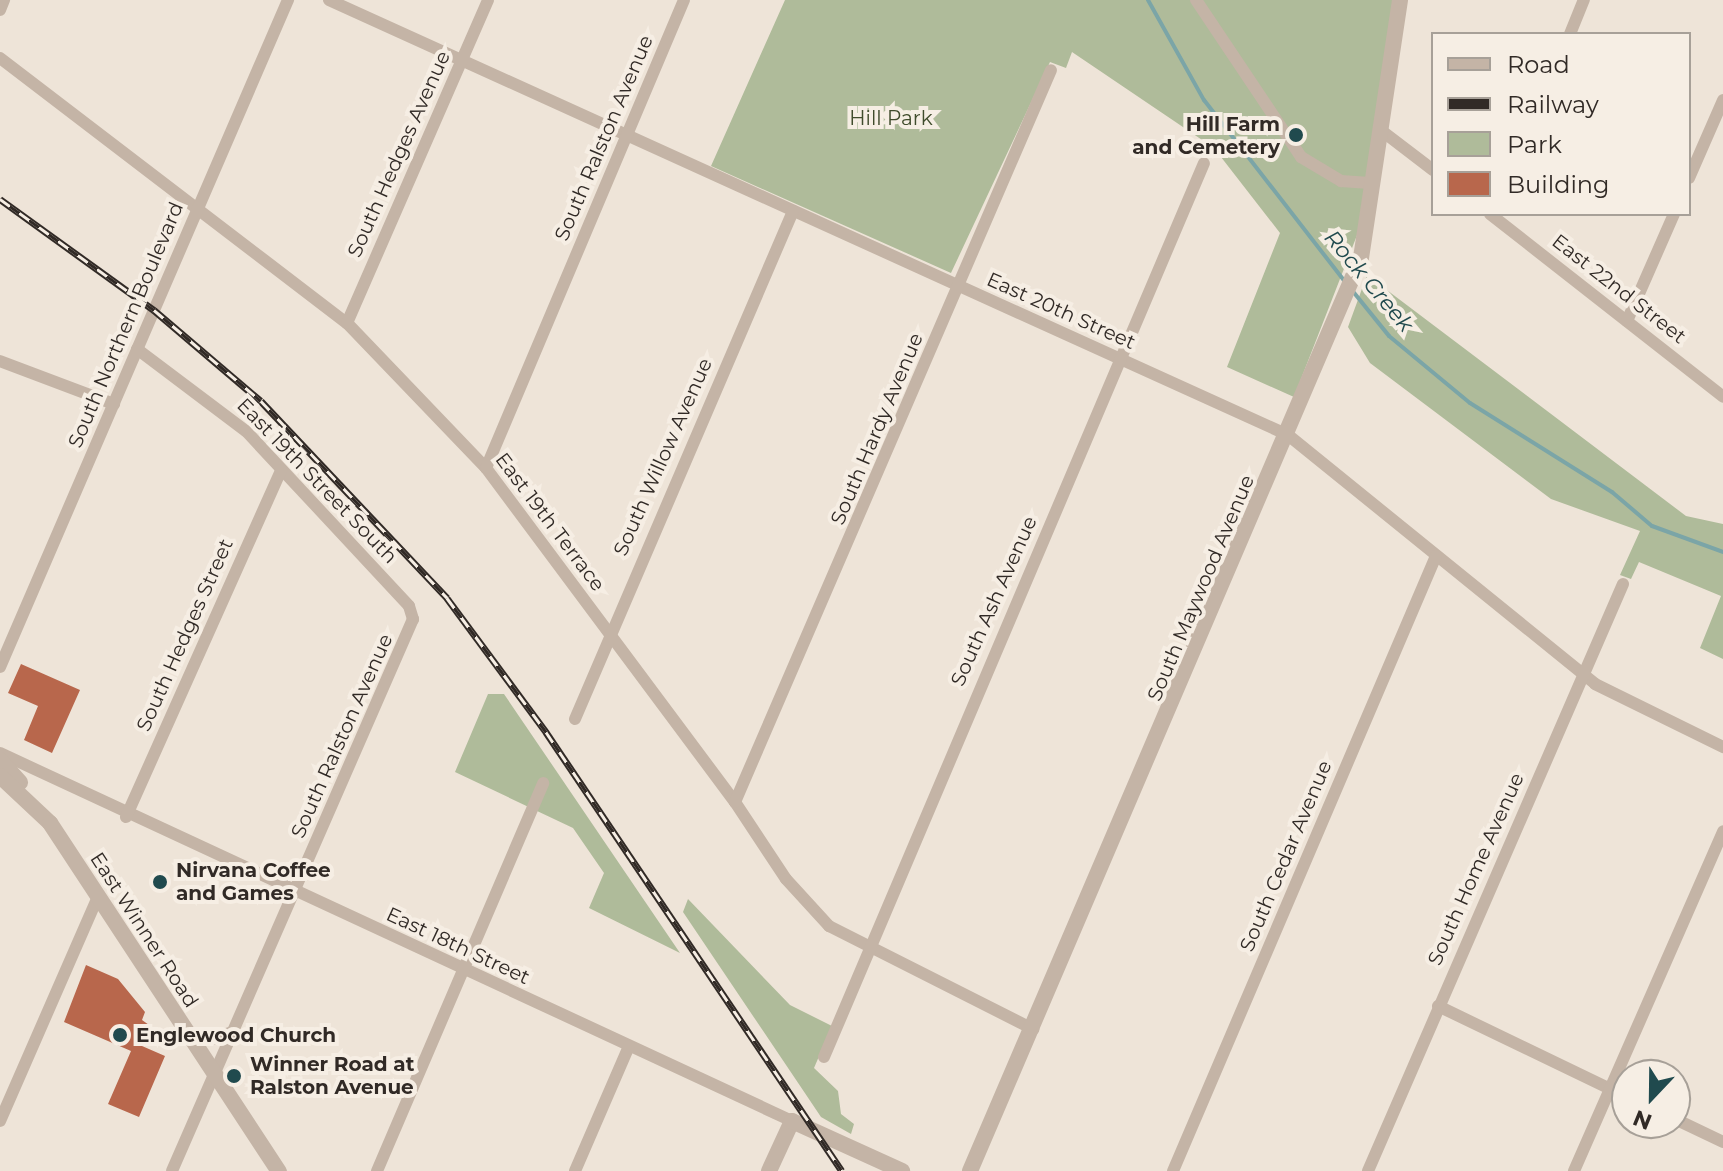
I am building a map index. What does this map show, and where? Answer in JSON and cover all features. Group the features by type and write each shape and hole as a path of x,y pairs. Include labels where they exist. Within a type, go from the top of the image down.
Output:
{"street":[{"path":"0,10 4,0"},
{"name":"South Northern Boulevard","path":"0,667 288,0"},
{"name":"East 20th Street","path":"329,0 1288,435 1584,674 1723,747"},
{"name":"South Hedges Avenue","path":"347,323 488,0"},
{"name":"South Ralston Avenue","path":"486,468 684,0"},
{"path":"1196,0 1301,157 1341,181 1373,183"},
{"name":"South Maywood Avenue","path":"970,1171 1342,311 1361,258 1400,0"},
{"path":"1571,32 1584,0"},
{"name":"East 19th Terrace","path":"0,58 17,77 199,205 347,323 486,468 810,906 868,950 1033,1029"},
{"name":"South Hardy Avenue","path":"735,802 1051,70"},
{"path":"1691,173 1723,100"},
{"path":"1382,131 1431,168"},
{"name":"South Ash Avenue","path":"824,1057 969,703 1125,360 1204,163"},
{"name":"South Willow Avenue","path":"575,719 793,211"},
{"name":"East 22nd Street","path":"1493,216 1723,397"},
{"path":"1627,321 1673,216"},
{"name":"East 19th Street South","path":"137,349 213,402 409,606 412,624"},
{"path":"0,361 114,404"},
{"name":"South Hedges Street","path":"126,817 281,470"},
{"name":"South Cedar Avenue","path":"1173,1171 1436,556"},
{"name":"South Home Avenue","path":"1368,1171 1623,584"},
{"name":"South Ralston Avenue","path":"172,1171 412,624"},
{"name":"East 18th Street","path":"0,753 126,817 902,1171"},
{"name":"East Winner Road","path":"0,760 98,897 279,1171"},
{"name":"East Winner Road","path":"0,776 25,794"},
{"path":"377,1171 467,971 543,783"},
{"path":"1574,1171 1723,831"},
{"path":"0,1121 98,897"},
{"path":"1438,1006 1610,1089"},
{"path":"188,1034 212,1039 232,1032"},
{"path":"575,1171 629,1046"},
{"path":"769,1171 792,1121"},
{"path":"1691,1127 1723,1142"}],"green space":[{"name":"Hill Park","path":"785,0 1395,0 1361,225 1294,397 1227,367 1280,233 1214,148 1072,52 1066,68 1050,62 951,273 711,166"},
{"path":"1367,275 1686,516 1723,524 1723,659 1700,648 1721,596 1639,562 1631,579 1620,575 1640,531 1551,499 1370,363 1348,327"},
{"path":"488,694 504,694 680,953 589,908 604,873 573,828 455,772"},
{"path":"688,899 790,1005 832,1026 814,1068 838,1091 841,1114 854,1124 851,1134 821,1117 683,912"}],"building":[{"path":"21,664 80,690 52,753 24,740 38,706 8,693"},
{"name":"Englewood Church","path":"86,965 118,979 145,1012 142,1020 149,1025 142,1046 165,1056 139,1117 108,1104 131,1051 64,1022"}],"waterway":[{"name":"Rock Creek","path":"1148,0 1204,100 1346,283"},
{"name":"Rock Creek","path":"1351,289 1389,336 1470,403 1612,492 1652,526 1723,552"}],"railway":[{"path":"0,199 154,310 261,401 447,598 546,732 842,1171"}],"place":[{"name":"Hill Farm and Cemetery","path":"1296,135"},
{"name":"Nirvana Coffee and Games","path":"160,882"},
{"name":"Englewood Church","path":"120,1035"},
{"name":"Winner Road at Ralston Avenue","path":"234,1076"}]}
